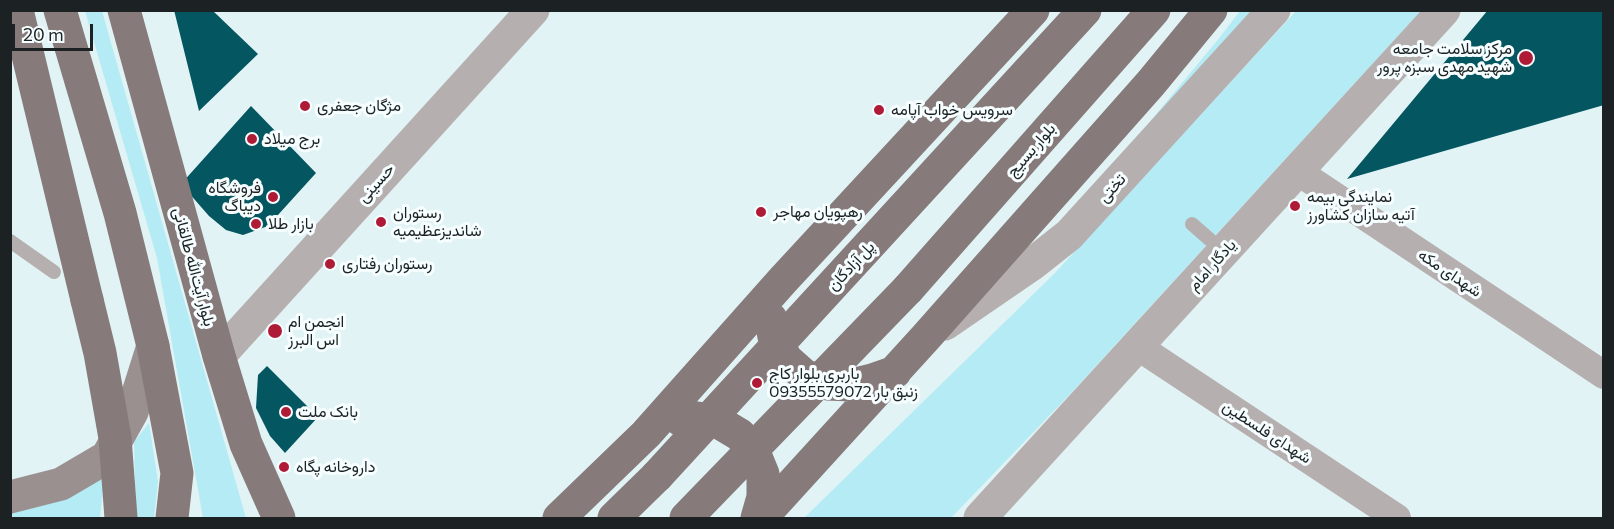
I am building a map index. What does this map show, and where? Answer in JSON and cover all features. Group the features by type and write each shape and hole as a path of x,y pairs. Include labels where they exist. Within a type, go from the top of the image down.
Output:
{"main road":[{"path":"17,10 100,353 116,438 121,519"},
{"path":"60,10 120,213 153,346 177,473 183,519"},
{"name":"بلوار آیت‌الله طالقانی","path":"124,10 219,356 246,444 279,519"},
{"path":"559,519 646,434 783,280 1033,10"},
{"name":"پل آزادگان","path":"614,519 681,450 1085,10"},
{"name":"بلوار بسیج","path":"686,519 908,289 1154,10"},
{"path":"759,519 895,372 1152,82 1211,10"},
{"path":"783,280 771,313 774,338 786,359 804,375 827,384 851,385 895,372"},
{"path":"10,497 61,484 106,457 132,412 153,346"},
{"path":"646,434 675,420 698,418 720,423 740,435 754,452 763,474 764,497 759,519"},
{"path":"246,444 257,519"},
{"path":"246,444 300,519"},
{"path":"172,519 177,473"}],"street":[{"name":"حسینی","path":"219,356 532,10"},
{"name":"تختی","path":"926,337 1031,265 1069,235 1274,10"},
{"name":"یادگار امام","path":"980,519 1444,10"},
{"name":"شهدای مکه","path":"1297,171 1604,375"},
{"name":"شهدای فلسطین","path":"1137,346 1397,519"}],"lane":[{"path":"1192,224 1224,252"},
{"path":"10,241 54,272"}],"shaded area":[{"path":"85,11 102,11 246,518 203,518 157,258"},
{"path":"1240,11 1258,11 1076,211 1220,37"},
{"path":"1296,11 1421,11 1073,391 951,518 804,518 1055,273"},
{"path":"149,423 158,482 154,518 136,518 134,442"},
{"path":"105,469 100,518 11,518 11,505"}],"building":[{"path":"174,10 212,10 258,54 199,111"},
{"name":"مرکز سلامت جامعه شهید مهدی سبزه پرور","path":"1488,10 1604,10 1604,105 1347,179"},
{"name":"برج میلاد","path":"251,106 316,173 268,226 243,235 226,230 209,216 181,184"},
{"name":"بانک ملت","path":"267,366 318,417 285,453 270,436 256,408 258,375"}],"place":[{"name":"مرکز سلامت جامعه شهید مهدی سبزه پرور","path":"1526,58"},
{"name":"مژگان جعفری","path":"305,106"},
{"name":"سرویس خواب آپامه","path":"879,110"},
{"name":"برج میلاد","path":"252,139"},
{"name":"فروشگاه دیباگ","path":"273,197"},
{"name":"نمایندگی بیمه آتیه سازان کشاورز","path":"1295,206"},
{"name":"رهپویان مهاجر","path":"761,212"},
{"name":"رستوران شاندیزعظیمیه","path":"381,222"},
{"name":"بازار طلا","path":"256,224"},
{"name":"رستوران رفتاری","path":"330,264"},
{"name":"انجمن ام اس البرز","path":"275,331"},
{"name":"باربری بلوار کاج زنبق بار 09355579072","path":"757,383"},
{"name":"بانک ملت","path":"286,412"},
{"name":"داروخانه پگاه","path":"284,467"}]}
